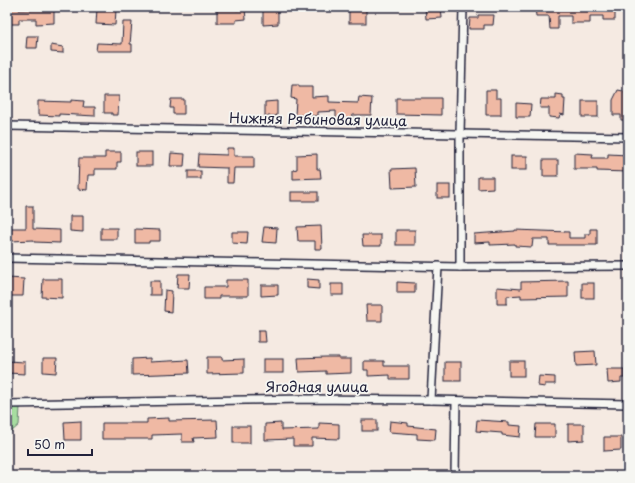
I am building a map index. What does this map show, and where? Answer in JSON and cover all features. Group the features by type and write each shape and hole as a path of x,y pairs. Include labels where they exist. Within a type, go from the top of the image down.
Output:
{"street":[{"path":"460,267 460,134 463,7"},
{"name":"Нижняя Рябиновая улица","path":"7,126 628,137"},
{"path":"7,258 460,267 628,266"},
{"path":"431,400 438,266"},
{"name":"Ягодная улица","path":"7,404 304,399 628,404"},
{"path":"455,476 456,401"}],"green space":[{"path":"7,400 14,400 20,407 19,425 11,432 7,433"}],"building":[{"path":"7,7 19,7 19,10 54,9 54,23 36,24 36,19 19,19 19,24 7,24"},
{"path":"349,7 366,7 366,23 349,23"},
{"path":"425,7 441,7 442,18 426,19"},
{"path":"535,7 615,8 615,20 603,20 603,16 590,16 590,23 571,23 571,16 558,16 558,29 550,29 549,16 536,16"},
{"path":"97,8 116,10 115,25 96,24"},
{"path":"236,8 236,10 245,9 246,19 236,20 236,23 217,23 217,9"},
{"path":"278,8 278,24 263,25 263,9"},
{"path":"478,15 494,15 493,25 484,25 484,29 469,29 470,18 478,18"},
{"path":"123,22 132,22 130,44 132,44 132,51 96,51 97,43 122,44"},
{"path":"27,36 38,36 37,48 26,48"},
{"path":"51,45 63,47 63,53 51,52"},
{"path":"292,85 299,85 299,87 312,87 312,97 329,96 329,102 358,103 359,97 372,98 371,115 352,115 352,119 336,119 336,111 318,112 318,116 295,115 296,99 291,98"},
{"path":"486,90 496,90 496,98 501,98 501,115 486,115"},
{"path":"618,90 623,91 628,99 628,120 621,120 621,115 613,115 613,100"},
{"path":"556,94 563,95 563,99 565,99 564,115 560,114 559,118 549,117 549,108 540,108 541,99 556,99"},
{"path":"104,96 119,96 118,115 104,113"},
{"path":"396,98 441,98 441,115 396,114"},
{"path":"171,99 184,99 184,114 173,114 173,108 170,108"},
{"path":"71,100 84,101 83,107 95,107 95,116 59,114 59,116 38,115 38,101 71,102"},
{"path":"277,101 277,116 265,116 265,102"},
{"path":"582,101 598,101 598,117 582,117"},
{"path":"516,103 531,104 530,117 516,117"},
{"path":"227,148 234,148 234,156 254,156 254,168 234,168 233,183 227,183 227,168 198,167 199,154 227,155"},
{"path":"105,152 121,152 121,162 117,162 117,169 95,169 95,175 88,175 87,190 78,189 79,158 105,158"},
{"path":"136,152 152,152 152,166 136,166"},
{"path":"171,153 185,154 184,166 170,166"},
{"path":"574,153 593,154 592,158 608,158 608,154 628,155 628,172 597,171 597,169 574,169"},
{"path":"317,154 317,169 320,169 321,178 293,179 293,170 297,169 297,155"},
{"path":"511,156 527,156 527,170 511,170"},
{"path":"543,160 558,160 558,176 543,176"},
{"path":"415,168 416,187 392,188 391,169"},
{"path":"188,171 201,171 201,179 188,179"},
{"path":"478,177 493,177 493,188 478,189"},
{"path":"437,185 450,185 450,198 437,198"},
{"path":"291,192 318,192 318,201 291,201"},
{"path":"26,206 33,206 33,229 60,230 60,243 34,242 34,240 11,241 11,228 26,228"},
{"path":"70,216 83,216 83,232 70,231"},
{"path":"321,226 322,249 315,249 315,241 298,241 297,227"},
{"path":"264,227 277,228 276,243 262,242"},
{"path":"101,228 117,228 117,239 101,239"},
{"path":"135,229 160,230 160,241 135,243"},
{"path":"590,229 597,229 597,245 549,245 549,239 533,239 532,247 515,246 515,244 490,245 490,242 474,243 474,234 515,230 569,232 569,238 585,238 585,234 590,234"},
{"path":"396,230 415,230 415,245 396,245"},
{"path":"232,232 248,232 247,244 232,243"},
{"path":"362,235 381,235 381,246 363,246"},
{"path":"178,274 190,274 189,288 177,288"},
{"path":"8,278 24,279 23,296 8,296"},
{"path":"43,279 62,279 62,298 42,297"},
{"path":"307,279 319,280 319,289 307,288"},
{"path":"226,280 248,280 248,296 219,296 219,299 204,299 204,287 226,287"},
{"path":"150,281 160,281 160,295 150,295"},
{"path":"568,281 568,297 521,298 521,295 507,296 507,304 497,304 497,287 521,289 521,282"},
{"path":"397,282 415,283 415,293 397,293"},
{"path":"582,283 594,283 594,298 582,298"},
{"path":"331,284 343,284 343,295 331,295"},
{"path":"261,285 278,285 278,295 261,296"},
{"path":"165,290 172,291 171,312 164,311"},
{"path":"366,305 382,305 382,321 367,321"},
{"path":"258,331 265,331 266,342 258,342"},
{"path":"595,351 596,365 576,366 575,352"},
{"path":"207,357 222,357 222,360 244,359 244,373 207,374"},
{"path":"326,357 351,359 351,373 326,374 326,371 299,372 298,358"},
{"path":"43,358 57,358 56,373 43,372"},
{"path":"150,358 150,362 188,360 189,373 132,375 132,359"},
{"path":"263,359 283,359 283,373 263,373"},
{"path":"7,361 25,362 25,374 7,373"},
{"path":"364,361 384,361 384,366 409,366 409,379 390,379 390,375 368,376 368,370 364,370"},
{"path":"509,361 524,361 524,376 509,376"},
{"path":"445,362 461,362 461,381 445,381"},
{"path":"607,369 624,369 624,378 621,378 621,382 608,383"},
{"path":"539,376 555,377 555,384 545,384 545,387 538,386"},
{"path":"169,418 169,421 217,420 218,437 193,438 194,442 182,442 182,434 152,435 152,439 102,439 102,423 147,423 147,419"},
{"path":"362,420 377,420 377,431 362,431"},
{"path":"477,420 509,422 509,425 521,426 520,437 502,435 502,433 476,431"},
{"path":"81,421 81,440 65,440 64,422"},
{"path":"390,421 408,423 408,426 436,429 435,440 417,439 417,434 389,432"},
{"path":"281,423 281,430 319,429 319,423 339,424 339,439 312,438 312,446 293,446 293,439 265,440 265,424"},
{"path":"536,424 555,424 555,437 535,437"},
{"path":"568,424 584,424 584,440 568,441"},
{"path":"233,426 250,426 250,443 233,443"},
{"path":"604,437 621,437 621,450 604,451"}]}
